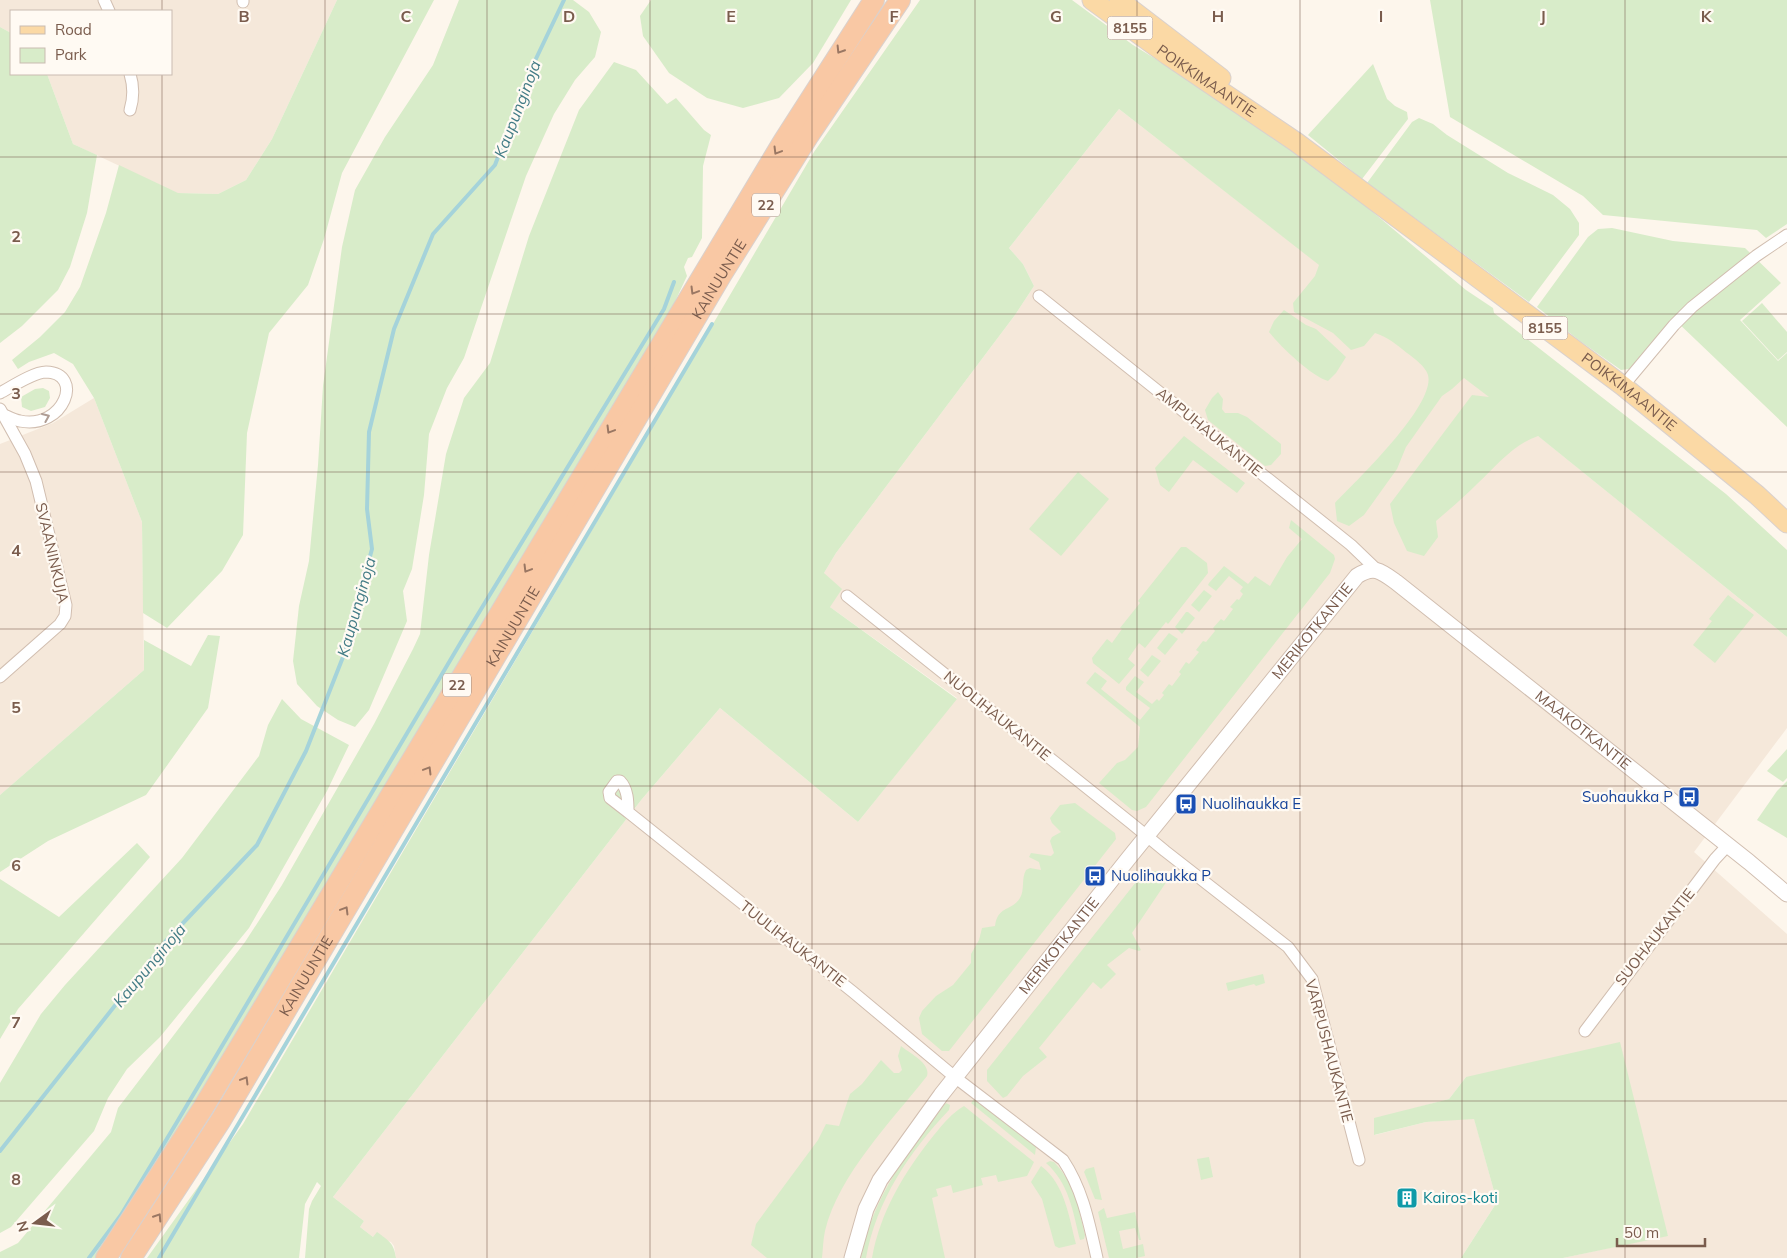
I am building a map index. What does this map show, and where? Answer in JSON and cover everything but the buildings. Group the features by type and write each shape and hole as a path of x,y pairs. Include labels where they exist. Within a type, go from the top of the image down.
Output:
{"highway":[{"name":"KAINUUNTIE","path":"131,1258 226,1111 722,274 809,135 900,0"},
{"path":"866,52 909,0"},
{"name":"KAINUUNTIE","path":"106,1258 203,1108 778,150 871,3"}],"main road":[{"name":"POIKKIMAANTIE","path":"1092,0 1169,56 1296,142 1624,386 1757,495 1787,523"},
{"name":"POIKKIMAANTIE","path":"1119,0 1242,94 1296,142"}],"street":[{"path":"130,75 134,99 130,110"},
{"path":"1624,386 1674,325 1692,307 1756,256 1787,235"},
{"name":"AMPUHAUKANTIE","path":"1039,296 1351,545 1377,570"},
{"path":"0,393 39,373 46,372 60,378 64,382 67,392 66,400 62,406 55,413 42,419 30,422 19,421 1,412"},
{"name":"SVAANINKUJA","path":"0,677 60,624 65,616 66,605 36,482 25,454 1,412"},
{"name":"MERIKOTKANTIE","path":"852,1258 866,1209 880,1180 941,1095 1357,576 1364,572 1377,570"},
{"name":"MAAKOTKANTIE","path":"1377,570 1396,582 1787,894"},
{"name":"NUOLIHAUKANTIE","path":"847,596 1147,837"},
{"name":"TUULIHAUKANTIE","path":"628,812 860,998 956,1078 1063,1160 1073,1175 1082,1196 1097,1258"},
{"name":"VARPUSHAUKANTIE","path":"1147,837 1288,947 1312,979 1359,1160"},
{"name":"SUOHAUKANTIE","path":"1585,1031 1728,846"}],"shaded area":[{"path":"0,0 337,0 272,139 246,180 218,194 177,193 73,144 47,75 172,75 172,10 10,10 10,32 0,27"},
{"path":"1119,109 1490,397 1787,637 1787,728 1694,852 1787,934 1787,1258 1563,1258 1668,1235 1466,1077 1449,1099 1374,1119 1375,1135 1426,1122 1474,1118 1497,1202 1461,1258 396,1258 394,1246 391,1242 373,1237 360,1227 364,1221 333,1197 642,799 720,708 858,822 957,698 830,607 824,573 836,553 1015,315 1034,286 1023,264 1009,248"},
{"path":"94,398 142,522 144,670 0,795 0,444 53,423"}],"green space":[{"path":"337,0 434,0 342,173 324,239 308,285 269,333 247,433 243,535 222,571 167,628 143,613 142,522 94,398 73,364 54,353 29,362 18,369 12,360 40,337 65,312 80,287 106,213 119,165 178,193 218,194 246,180 272,139"},
{"path":"459,0 573,0 589,12 601,32 595,57 575,80 554,114 526,176 464,358 447,388 429,434 424,495 412,569 403,591 407,621 369,710 355,727 338,720 317,706 297,684 293,661 299,606 309,561 323,386 342,247 355,190 385,137 433,65"},
{"path":"651,0 851,0 813,63 779,98 743,108 707,98 669,73 643,36 640,16"},
{"path":"920,0 1072,0 1133,45 1248,116 1350,193 1466,290 1493,308 1494,313 1726,494 1787,550 1787,637 1538,436 1513,450 1436,521 1438,537 1424,556 1407,551 1394,523 1390,504 1472,395 1489,397 1464,378 1442,396 1406,447 1397,469 1364,515 1349,526 1337,521 1335,503 1376,461 1408,423 1420,405 1427,388 1427,372 1413,357 1380,335 1375,333 1364,346 1351,350 1333,333 1294,312 1293,303 1315,276 1319,265 1119,109 1009,248 1023,264 1034,286 1015,315 836,553 824,573 842,589 830,607 957,699 858,822 720,708 642,799 333,1197 364,1221 360,1227 373,1237 377,1232 388,1240 394,1249 396,1258 305,1258 309,1209 321,1186 317,1182 305,1204 299,1258 147,1258 243,1124 814,152"},
{"path":"1430,0 1787,0 1787,224 1766,238 1757,230 1603,215 1583,196 1450,117"},
{"path":"0,27 10,32 10,75 47,75 73,144 97,155 87,213 70,267 58,290 22,326 0,343"},
{"path":"614,62 636,70 667,104 676,98 704,130 711,135 703,166 702,238 692,257 688,258 684,267 687,276 664,325 101,1258 0,1258 0,1252 18,1243 111,1132 118,1108 245,942 282,885 374,724 413,649 420,634 429,555 446,454 464,398 490,363 529,236 579,110"},
{"path":"1373,64 1387,99 1395,106 1407,112 1408,119 1362,179 1308,135"},
{"path":"1419,118 1433,124 1447,135 1508,173 1553,195 1570,209 1579,223 1579,235 1529,302 1367,183 1412,122"},
{"path":"1612,228 1673,241 1745,248 1781,283 1740,320 1778,361 1787,353 1787,427 1674,319 1636,364 1629,369 1621,370 1537,307 1588,237 1598,229"},
{"path":"1762,303 1787,332 1787,352 1778,360 1742,321"},
{"path":"1284,310 1306,325 1316,329 1346,357 1336,373 1328,381 1305,367 1280,345 1269,332 1274,321"},
{"path":"43,388 49,391 50,398 45,407 31,411 22,407 21,397 35,389"},
{"path":"1218,392 1223,399 1222,409 1225,413 1238,413 1247,417 1281,444 1281,454 1271,465 1265,466 1208,420 1205,410"},
{"path":"1184,436 1245,483 1237,493 1193,460 1169,492 1160,485 1155,468"},
{"path":"1078,472 1109,499 1061,556 1029,529"},
{"path":"1291,520 1334,555 1335,559 1330,573 1146,807 1137,811 1132,810 1099,783 1117,763 1125,760 1138,747 1140,727 1086,683 1095,672 1107,681 1101,689 1140,720 1150,708 1126,690 1126,687 1135,676 1144,682 1136,692 1152,704 1157,699 1159,701 1169,684 1172,686 1181,674 1179,672 1186,662 1189,664 1199,652 1196,650 1215,631 1213,628 1221,619 1224,621 1233,609 1230,607 1243,594 1240,591 1243,587 1229,576 1216,591 1208,585 1209,583 1224,566 1248,584 1255,576 1270,586 1287,557 1302,539 1289,528"},
{"path":"1181,547 1186,547 1207,563 1208,573 1168,624 1166,622 1145,648 1139,643 1128,659 1135,665 1119,684 1093,663 1092,658 1107,639 1112,643 1122,629 1120,628 1140,603 1138,601"},
{"path":"1204,590 1212,596 1199,612 1191,605"},
{"path":"1728,595 1754,615 1715,663 1693,645 1712,621 1709,619"},
{"path":"1186,612 1195,618 1182,634 1175,627"},
{"path":"1169,633 1178,639 1165,655 1157,648"},
{"path":"208,635 220,636 208,708 146,795 48,841 0,872 0,795 144,670 144,640 191,666"},
{"path":"1152,655 1161,661 1148,677 1140,670"},
{"path":"282,699 301,719 349,745 327,791 249,928 160,1037 127,1069 108,1098 94,1131 11,1227 0,1233 0,1083 41,1014 65,985 182,858 259,756 268,725"},
{"path":"1787,749 1787,778 1783,782 1767,771"},
{"path":"1787,781 1787,838 1757,820 1777,791"},
{"path":"1075,803 1115,833 1116,839 949,1051 942,1051 922,1034 919,1018 922,1011 936,996 953,985 971,963 971,954 979,940 982,928 995,926 999,915 1020,898 1026,870 1030,868 1041,870 1039,862 1029,857 1031,853 1051,856 1054,853 1050,841 1052,837 1061,832 1052,823 1050,818 1060,805"},
{"path":"137,843 150,857 18,1009 0,1039 0,879 59,917"},
{"path":"1155,871 1166,873 1169,878 1132,933 1141,950 1129,948 1107,965 1116,974 1101,989 1093,982 1039,1048 1047,1057 1023,1076 1007,1096 1003,1098 987,1081 987,1070 1136,882 1148,873"},
{"path":"1263,974 1265,983 1228,991 1226,983"},
{"path":"1620,1042 1668,1236 1563,1258 1461,1258 1497,1202 1474,1119 1426,1122 1374,1135 1374,1118 1449,1099 1466,1077"},
{"path":"901,1046 923,1063 926,1067 927,1076 868,1149 842,1189 825,1231 822,1258 767,1258 751,1245 756,1224 818,1140 826,1124 839,1126 850,1094 862,1084 881,1060 894,1073 899,1073 902,1070 898,1056"},
{"path":"975,1098 1036,1147 1035,1155 971,1103"},
{"path":"946,1103 950,1105 949,1110 921,1142 886,1197 871,1237 866,1258 861,1258 866,1236 883,1195 906,1156"},
{"path":"964,1106 1034,1162 1027,1176 998,1182 996,1175 981,1178 983,1185 953,1193 951,1185 936,1189 938,1196 932,1198 945,1258 872,1258 887,1208 913,1163 941,1127"},
{"path":"1209,1157 1213,1177 1201,1180 1197,1159"},
{"path":"1054,1162 1061,1170 1075,1196 1085,1235 1084,1239 1080,1240 1065,1189 1054,1171 1046,1163"},
{"path":"1041,1166 1049,1173 1061,1191 1076,1244 1059,1248 1055,1246 1042,1199 1031,1182"},
{"path":"1094,1167 1102,1200 1095,1199 1084,1172 1086,1169"},
{"path":"1104,1208 1107,1218 1135,1212 1141,1240 1139,1240 1135,1228 1119,1231 1123,1249 1143,1244 1145,1256 1109,1258 1098,1212"}],"waterway":[{"name":"Kaupunginoja","path":"0,1151 166,941 257,845 306,751 343,657 372,549 367,509 369,432 394,329 433,234 495,165 533,65 564,0"},
{"path":"89,1258 121,1215 177,1122 461,642 664,309 674,282"},
{"path":"159,1258 712,324"}],"place":[{"name":"Suohaukka P","path":"1689,797"},
{"name":"Nuolihaukka E","path":"1186,804"},
{"name":"Nuolihaukka P","path":"1095,876"},
{"name":"Kairos-koti","path":"1407,1198"}]}
